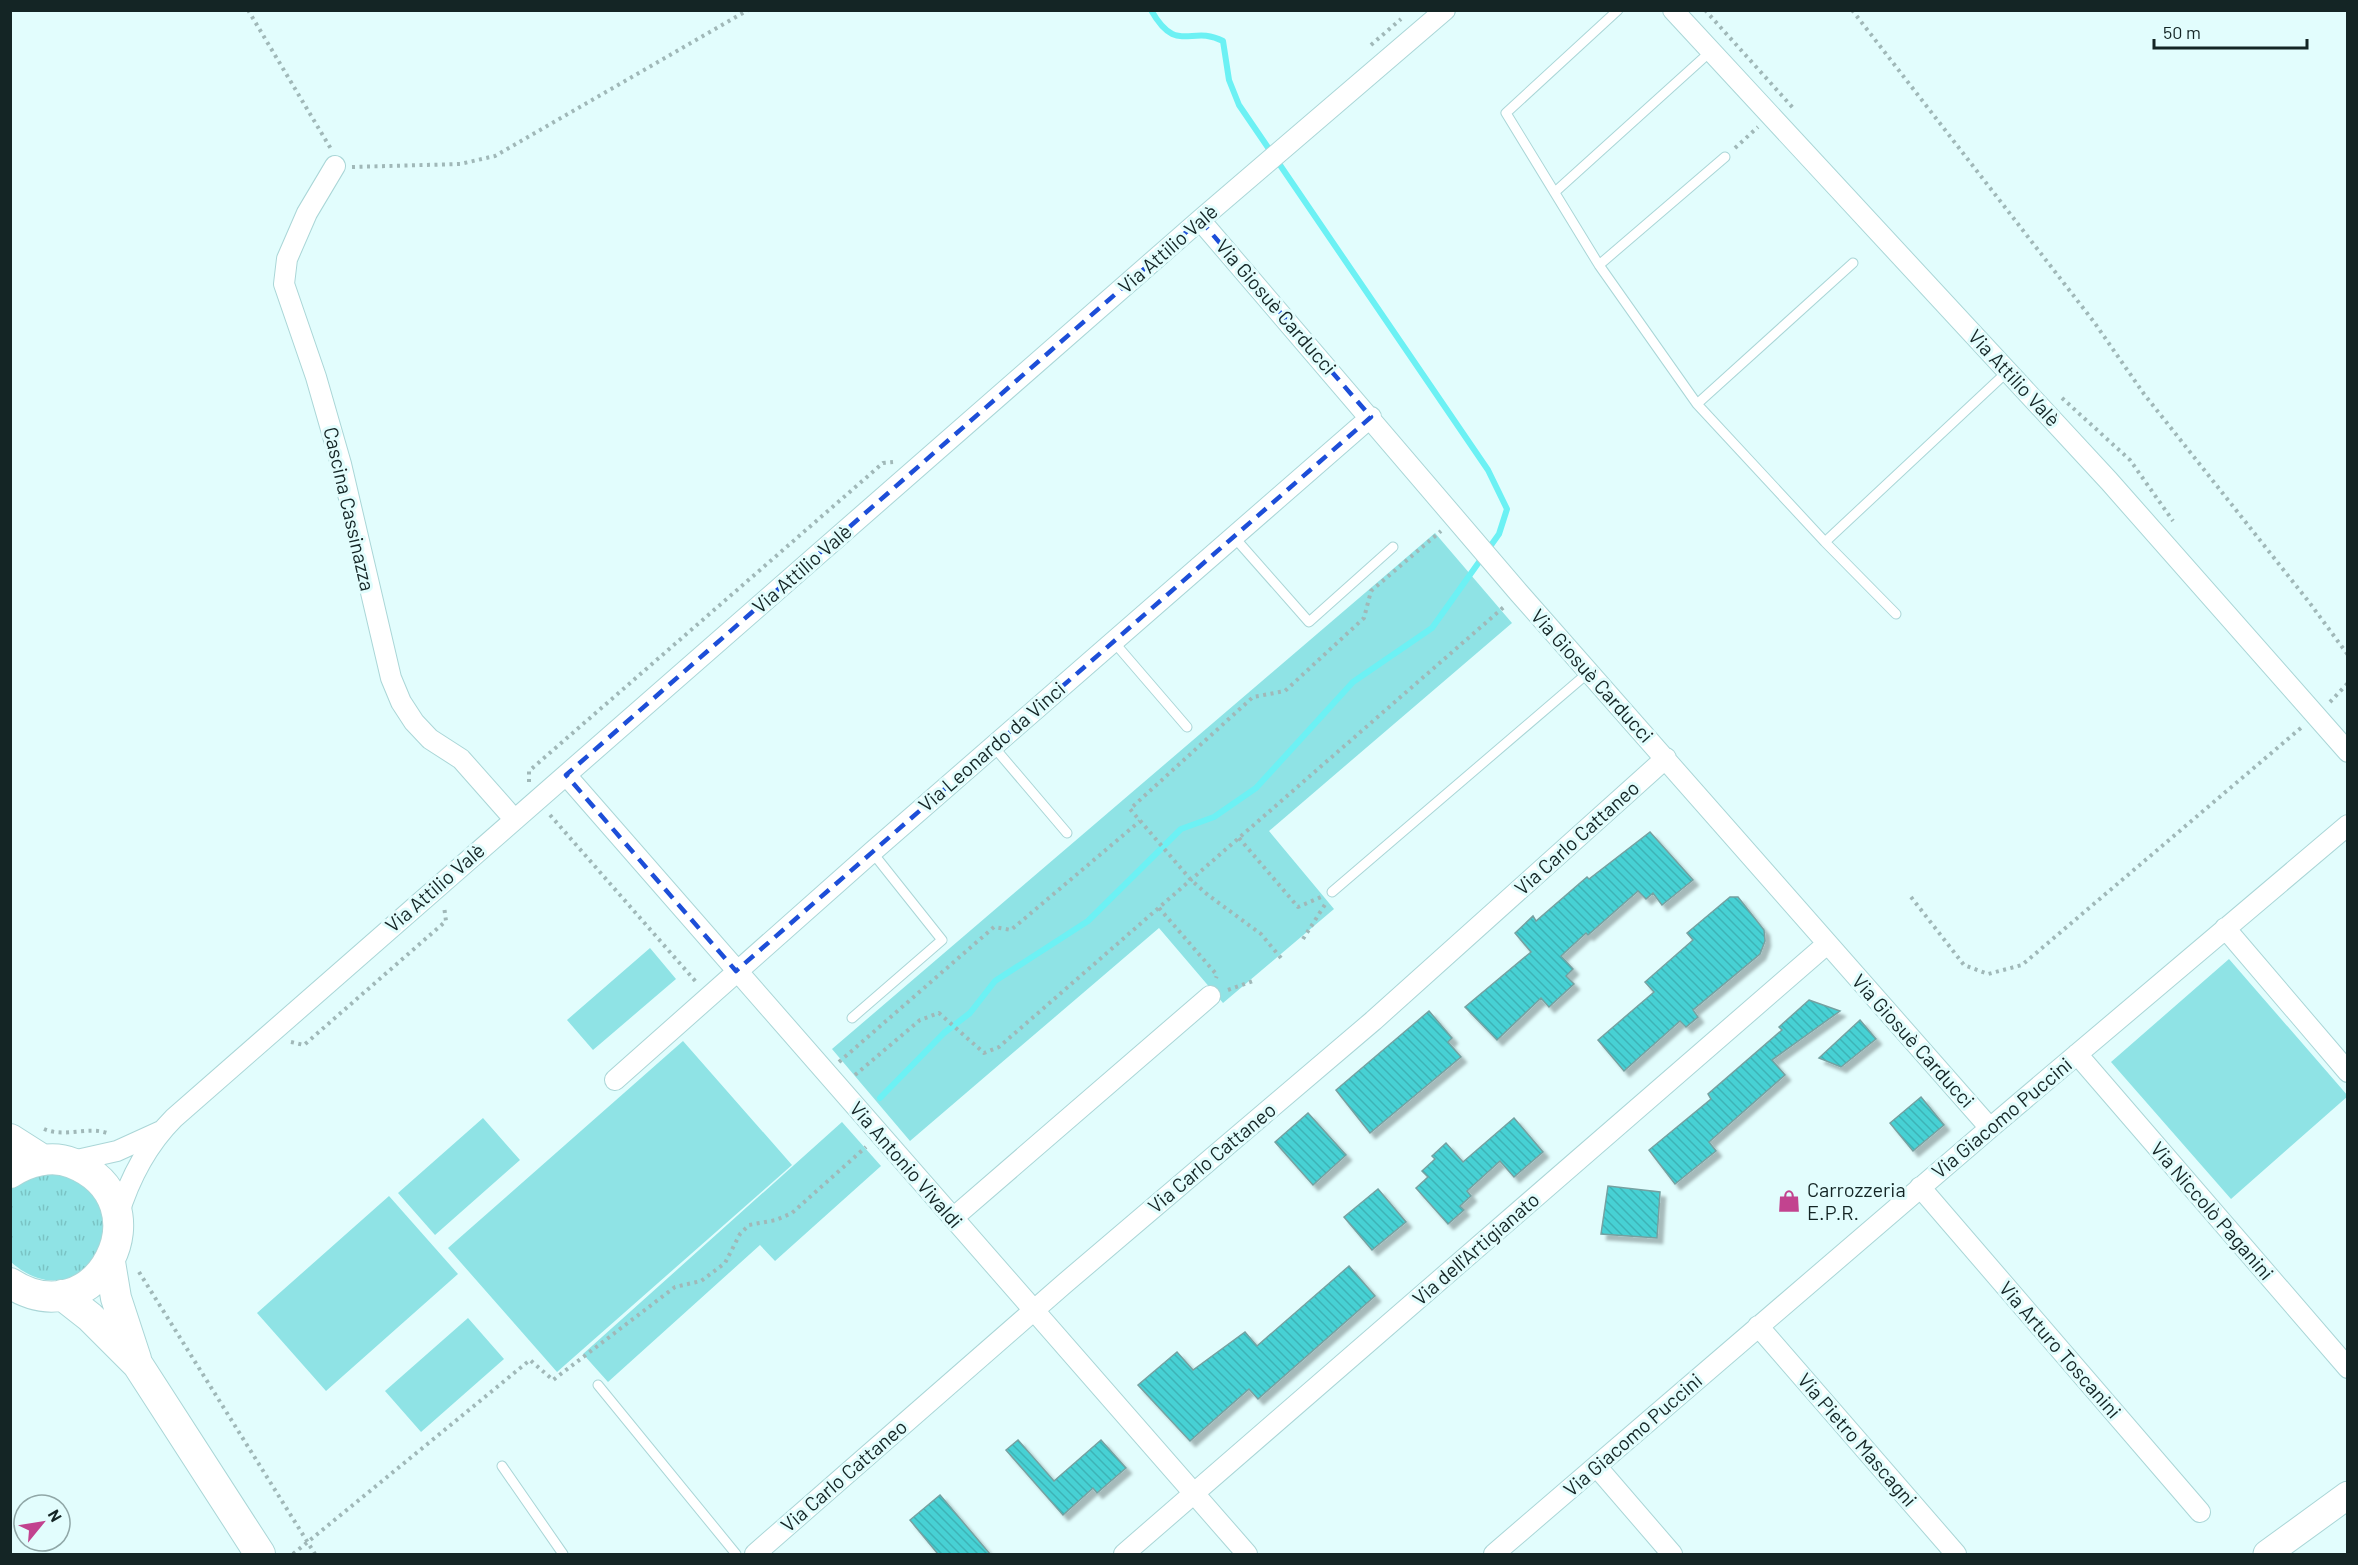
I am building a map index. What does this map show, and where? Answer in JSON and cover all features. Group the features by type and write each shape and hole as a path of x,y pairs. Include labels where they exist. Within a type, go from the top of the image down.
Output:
{"main road":[{"path":"10,1139 56,1161 82,1167 102,1184 112,1200 118,1216 117,1245 122,1264 117,1298 138,1365"},
{"path":"10,1173 29,1163 56,1161"},
{"path":"10,1283 32,1294 62,1295 90,1284 122,1264"},
{"path":"62,1295 90,1317 138,1365 260,1554"}],"street":[{"name":"Via Attilio Valè","path":"118,1216 131,1178 161,1131 514,819 1200,220 1445,10"},
{"name":"Via Attilio Valè","path":"1673,10 2324,708 2348,752"},
{"name":"Cascina Cassinazza","path":"335,166 307,213 287,259 284,284 316,377 342,464 374,616 391,678 401,702 414,722 430,739 461,759 514,819"},
{"name":"Via Giosuè Carducci","path":"1200,220 1371,417 1519,593 1990,1128"},
{"name":"Via Leonardo da Vinci","path":"615,1080 872,852 1371,417"},
{"name":"Via Carlo Cattaneo","path":"755,1554 1373,1021 1666,759"},
{"name":"Via Antonio Vivaldi","path":"566,775 1247,1554"},
{"name":"Via Giacomo Puccini","path":"1494,1554 1920,1187 2348,825"},
{"path":"2225,928 2348,1072"},
{"name":"Via dell'Artigianato","path":"1124,1554 1827,944"},
{"path":"953,1218 1210,996"},
{"name":"Via Niccolò Paganini","path":"2077,1054 2348,1368"},
{"name":"Via Attilio Valè","path":"56,1161 117,1151 161,1131"},
{"name":"Via Arturo Toscanini","path":"1920,1187 2199,1512"},
{"name":"Via Pietro Mascagni","path":"1758,1326 1956,1554"},
{"path":"1597,1467 1672,1554"},
{"path":"2266,1554 2348,1495"}],"lane":[{"path":"1618,10 1506,113 1599,265 1697,404 1825,542 1896,614"},
{"path":"1555,192 1710,52"},
{"path":"1599,265 1725,157"},
{"path":"1697,404 1853,263"},
{"path":"1825,542 2008,371"},
{"path":"1234,537 1309,622 1393,547"},
{"path":"1113,641 1187,727"},
{"path":"1332,892 1589,672"},
{"path":"993,746 1067,833"},
{"path":"852,1018 942,940 872,852"},
{"path":"598,1385 736,1554"},
{"path":"502,1466 563,1554"}],"path":[{"path":"248,10 331,147 335,166 460,164 495,156 748,10"},
{"path":"1852,10 2094,322 2144,394 2309,602 2348,655"},
{"path":"1725,157 1770,116"},
{"path":"1281,958 1261,934 1208,896 1191,880 1130,809 1253,697 1285,691 1364,618 1371,591 1456,519"},
{"path":"839,1089 920,1020 939,1014 984,1053 999,1047 1519,593"},
{"path":"1911,897 1964,965 1988,974 2022,965 2324,708 2348,683"},
{"path":"548,812 708,997"},
{"path":"826,1073 994,927 1011,930 1140,821"},
{"path":"1239,838 1298,907 1332,892"},
{"path":"1303,939 1332,892"},
{"path":"1159,908 1216,975 1210,996"},
{"path":"1210,996 1253,981"},
{"path":"293,1554 530,1360 554,1380 675,1287 701,1281 724,1263 740,1234 749,1225 776,1220 792,1212 880,1135"},
{"path":"122,1264 150,1294 315,1554"}],"highlighted area":[{"path":"1200,220 1371,417 736,971 566,775"}],"green space":[{"path":"1435,533 1512,623 1269,831 1334,909 1223,1003 1159,928 910,1141 832,1049"},
{"path":"650,948 676,979 593,1050 567,1020"},
{"path":"2229,959 2348,1096 2231,1199 2111,1062"},
{"path":"683,1041 792,1165 557,1372 448,1248"},
{"path":"483,1118 520,1160 435,1235 398,1193"},
{"path":"842,1122 881,1166 775,1261 760,1245 608,1382 583,1354"},
{"path":"61,1172 88,1188 101,1209 104,1232 97,1254 82,1271 62,1280 38,1278 11,1262 11,1189 24,1178"},
{"path":"389,1196 458,1274 326,1391 257,1313"},
{"path":"468,1318 504,1359 421,1432 385,1391"}],"building":[{"path":"1650,832 1693,880 1662,905 1653,893 1646,899 1638,891 1588,935 1586,933 1561,956 1573,969 1566,976 1574,984 1549,1007 1541,998 1497,1040 1465,1007 1531,952 1515,933 1533,916 1536,921 1587,877 1589,879"},
{"path":"1730,897 1738,897 1764,930 1765,941 1760,954 1693,1010 1698,1017 1686,1027 1680,1021 1624,1071 1598,1040 1654,992 1645,982 1693,940 1687,933"},
{"path":"1809,1000 1840,1011 1772,1060 1785,1075 1709,1142 1716,1151 1675,1184 1649,1150 1711,1099 1708,1094 1782,1030 1779,1027"},
{"path":"1429,1011 1452,1038 1448,1042 1461,1057 1370,1133 1336,1090"},
{"path":"1860,1020 1876,1039 1841,1067 1819,1058"},
{"path":"1921,1097 1944,1125 1913,1151 1890,1123"},
{"path":"1308,1113 1346,1155 1313,1185 1275,1142"},
{"path":"1514,1118 1543,1152 1514,1177 1500,1161 1467,1191 1471,1196 1460,1206 1464,1210 1448,1224 1416,1188 1428,1177 1422,1171 1435,1159 1432,1156 1446,1143 1463,1162"},
{"path":"1608,1186 1660,1192 1657,1238 1601,1234"},
{"path":"1378,1189 1406,1222 1372,1250 1344,1217"},
{"path":"1349,1266 1375,1296 1258,1399 1249,1389 1190,1441 1138,1385 1177,1352 1193,1370 1245,1332 1257,1346"},
{"path":"1018,1440 1054,1481 1101,1440 1126,1468 1097,1493 1093,1488 1063,1515 1006,1450"},
{"path":"940,1495 990,1554 938,1554 910,1520"}],"waterway":[{"path":"880,1098 944,1033 970,1013 995,981 1088,921 1181,829 1214,817 1256,788 1353,682 1432,628 1499,534 1507,509 1488,470 1239,105 1229,80 1223,41 1202,35 1177,36 1160,24 1151,10"}],"place":[{"name":"Carrozzeria E.P.R.","path":"1789,1201"}]}
